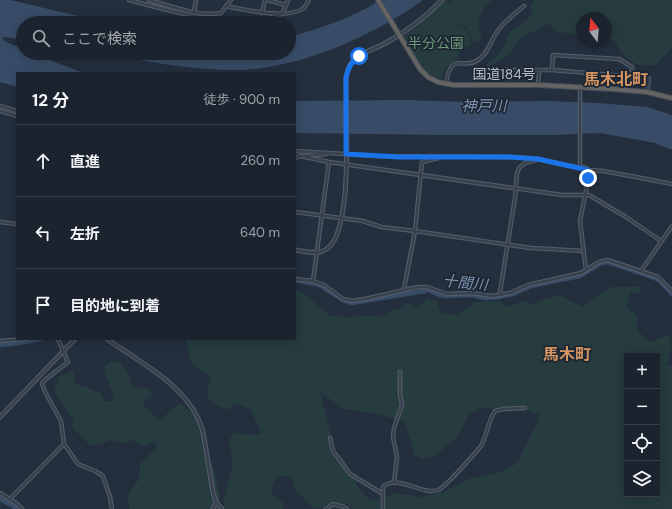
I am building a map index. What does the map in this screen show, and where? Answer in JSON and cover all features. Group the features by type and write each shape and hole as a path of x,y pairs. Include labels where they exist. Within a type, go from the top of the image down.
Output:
{"highway":[{"name":"国道184号","path":"378,0 424,74 438,82 490,86 538,85 580,89 647,92 672,98"}],"street":[{"path":"129,0 181,14 198,16"},
{"path":"148,0 194,12 212,14 221,13 231,0"},
{"path":"194,12 196,0"},
{"path":"262,13 266,0 286,5"},
{"path":"282,14 288,0"},
{"path":"276,16 300,10 305,7 309,0"},
{"path":"296,250 316,252 325,250 334,243 338,235 342,219 346,165 347,71 352,62 359,56 400,36 418,23 442,0"},
{"path":"226,6 262,13 282,14"},
{"path":"446,83 448,71 452,65 478,60 486,51 503,24 524,6"},
{"path":"552,70 554,55 619,59 632,67 632,76"},
{"path":"496,70 552,70 632,76 649,79 647,92"},
{"path":"538,85 539,70"},
{"path":"580,89 580,166 588,168 588,170"},
{"path":"0,106 16,111"},
{"path":"0,111 16,116"},
{"path":"296,151 329,153 346,152 385,156 510,157 538,159 588,170 603,171 672,184"},
{"path":"296,157 329,153"},
{"path":"300,156 346,165 516,188 562,196 589,195 626,217 661,241"},
{"path":"404,289 415,231 422,162 444,157"},
{"path":"501,295 500,292 517,173 519,168 525,163 538,159"},
{"path":"313,281 329,162"},
{"path":"586,270 580,221 588,181 588,170"},
{"path":"296,212 363,221 381,227 531,248 584,251"},
{"path":"0,222 16,224"},
{"path":"641,271 672,226"},
{"path":"296,279 313,281 324,285 343,299 352,301 422,286 446,294 466,293 485,296 510,293 528,285 573,275 586,270 599,262 608,260 658,277 672,291"},
{"path":"0,341 16,340"},
{"path":"58,340 68,362 42,383 44,390 61,421 64,444 78,464 103,476 112,509"},
{"path":"0,417 74,340"},
{"path":"109,340 164,378 194,411 201,423 213,492 216,502 222,509"},
{"path":"394,482 398,457 393,437 394,428 402,405 400,394 400,372"},
{"path":"383,509 383,487 385,485 394,482 430,491 440,489 481,446 486,438 490,418 495,411 525,408"},
{"path":"330,438 333,451 350,474 383,494"},
{"path":"10,499 64,444"},
{"path":"0,493 22,509"},
{"path":"213,509 216,502"},
{"path":"326,509 333,504 344,506 347,509"}],"green space":[{"name":"半分公園","path":"445,0 451,6 452,0 492,0 480,16 479,26 482,36 479,42 473,41 468,29 447,15 467,30 472,43 460,50 457,59 446,68 442,77 436,79 424,71 410,50 404,37 426,19"},
{"path":"534,0 672,0 672,49 671,48 656,65 639,65 627,58 612,40 612,12 576,12 576,35 554,31 551,25 544,24 539,30 523,37 504,58 497,63 486,67 487,64 502,51 510,32 533,14 531,6"},
{"path":"641,286 640,294 631,292 626,307 637,315 637,330 649,342 669,335 670,350 667,365 672,367 672,509 352,509 345,502 344,507 333,504 326,509 312,507 294,488 291,475 276,477 271,492 284,504 283,509 225,509 224,500 233,464 229,440 235,433 252,435 261,433 251,410 234,403 228,410 209,399 207,391 211,378 191,361 185,340 296,340 296,289 302,292 330,316 382,317 389,311 401,309 409,302 416,309 428,298 437,302 440,312 457,315 475,302 500,301 506,307 526,301 532,305 542,300 560,295 582,307 612,287","holes":["320,392 344,409 378,414 405,422 415,456 422,459 434,456 457,437 469,415 481,408 512,407 530,411 539,415 537,423 519,459 513,466 501,472 471,478 444,492 420,497 397,493 371,501 358,487 344,459 336,451"]},
{"path":"113,361 120,363 128,373 131,384 139,390 144,387 151,390 151,396 145,400 144,407 155,416 161,419 180,403 192,413 200,426 204,454 214,468 220,497 219,509 129,509 128,495 139,479 140,464 158,447 153,442 143,447 133,439 126,444 111,440 91,446 72,427 74,420 54,389 58,384 57,378 74,369 75,384 94,391 99,391 105,401 112,401 113,394 104,372 106,365"}],"water":[{"path":"0,0 10,0 78,16 16,16 16,39 4,37 3,39 4,41 16,46 16,60 50,60 80,72 16,72 16,87 0,82"},
{"path":"380,0 423,0 403,14 356,39 331,50 279,65 253,69 228,70 196,68 140,60 296,60 296,35 325,26"},
{"name":"神戸川","path":"296,101 547,101 647,107 672,115 672,150 655,143 600,133 552,135 296,133"}],"waterway":[{"name":"十間川","path":"296,280 320,285 343,300 352,303 425,291 427,289 439,295 445,296 471,295 486,298 513,294 531,286 580,276 601,263 608,262 655,278 660,281 672,294"},
{"name":"十間川","path":"0,345 35,340"},
{"path":"0,499 16,509"}],"district":[{"name":"馬木北町","path":"616,79"},
{"name":"馬木町","path":"567,354"}],"route":[{"path":"359,56 352,62 347,71 346,78 346,154 400,157 510,157 538,159 588,170 588,178"}]}
